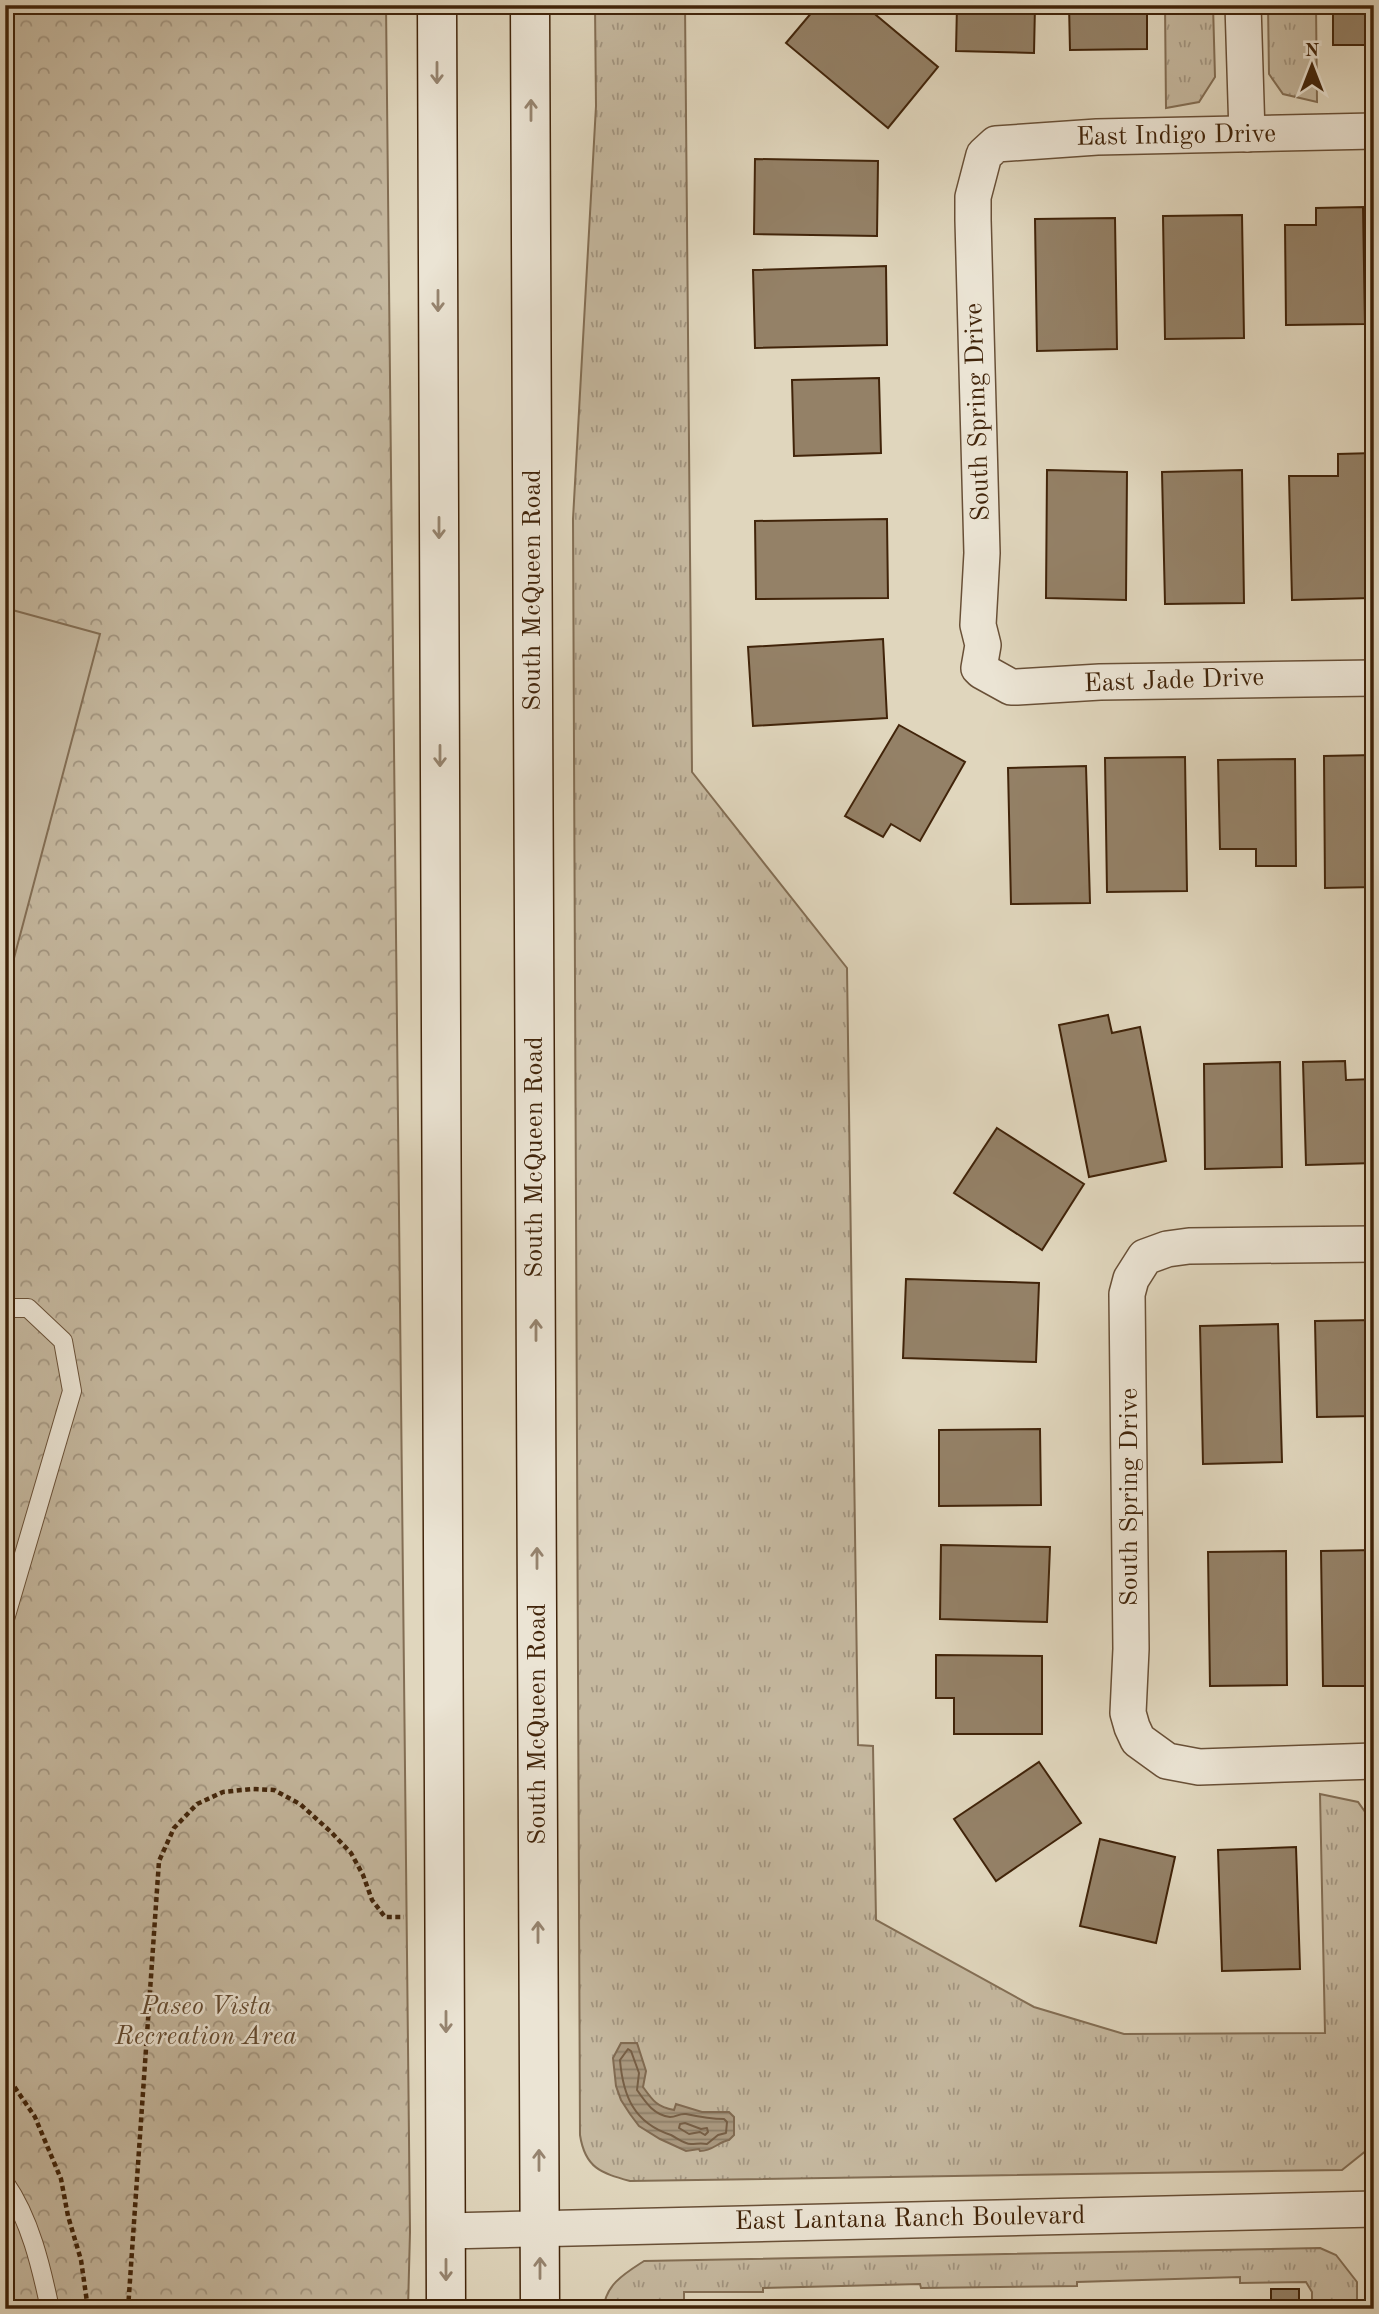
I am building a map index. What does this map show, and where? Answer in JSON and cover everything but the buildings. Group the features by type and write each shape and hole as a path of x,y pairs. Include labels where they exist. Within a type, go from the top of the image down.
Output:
{"main road":[{"path":"437,5 446,2309"},
{"name":"South McQueen Road","path":"530,5 540,2309"}],"street":[{"path":"1243,5 1247,134"},
{"name":"East Indigo Drive","path":"984,155 996,144 1011,142 1097,137 1374,131"},
{"name":"South Spring Drive","path":"979,668 983,646 978,625 982,552 973,197 984,155"},
{"name":"East Jade Drive","path":"979,668 1011,687 1100,682 1374,678"},
{"name":"South Spring Drive","path":"1374,1244 1189,1246 1167,1249 1145,1257 1130,1279 1126,1299 1129,1359 1131,1649 1128,1713 1138,1740 1167,1761 1199,1767 1374,1761"},
{"name":"East Lantana Ranch Boulevard","path":"446,2231 1374,2208"}],"lane":[{"path":"5,1308 28,1308 63,1341 72,1391 5,1619"},
{"path":"5,2183 19,2202 43,2273 50,2309"}],"path":[{"path":"128,2309 159,1861 174,1828 197,1804 223,1792 274,1790 300,1804 351,1853 372,1900 385,1917 446,1918"},
{"path":"5,2073 35,2117 61,2179 68,2217 81,2260 88,2309"}],"green space":[{"name":"Paseo Vista Recreation Area","path":"5,5 386,5 410,2232 408,2309 5,2309"},
{"path":"595,5 685,5 692,772 847,968 858,1745 873,1746 876,1920 1034,2007 1124,2034 1325,2033 1320,1794 1358,1802 1373,1823 1372,2146 1342,2170 630,2181 596,2167 590,2162 582,2146 573,519 596,106"},
{"path":"1165,5 1213,5 1215,77 1199,102 1166,108"},
{"path":"1268,5 1316,5 1317,102 1283,94 1269,74"},
{"path":"5,608 100,634 5,992"},
{"path":"1320,2248 1336,2255 1357,2282 1357,2309 1312,2309 1312,2292 1306,2282 1240,2283 1240,2277 1077,2282 1077,2286 921,2288 920,2284 763,2288 763,2292 684,2292 684,2309 604,2309 612,2286 644,2261"}],"water":[{"path":"621,2043 637,2043 646,2071 643,2087 656,2103 674,2110 676,2104 702,2112 729,2112 734,2117 734,2135 708,2150 686,2151 639,2126 621,2100 616,2086 613,2058"}]}
